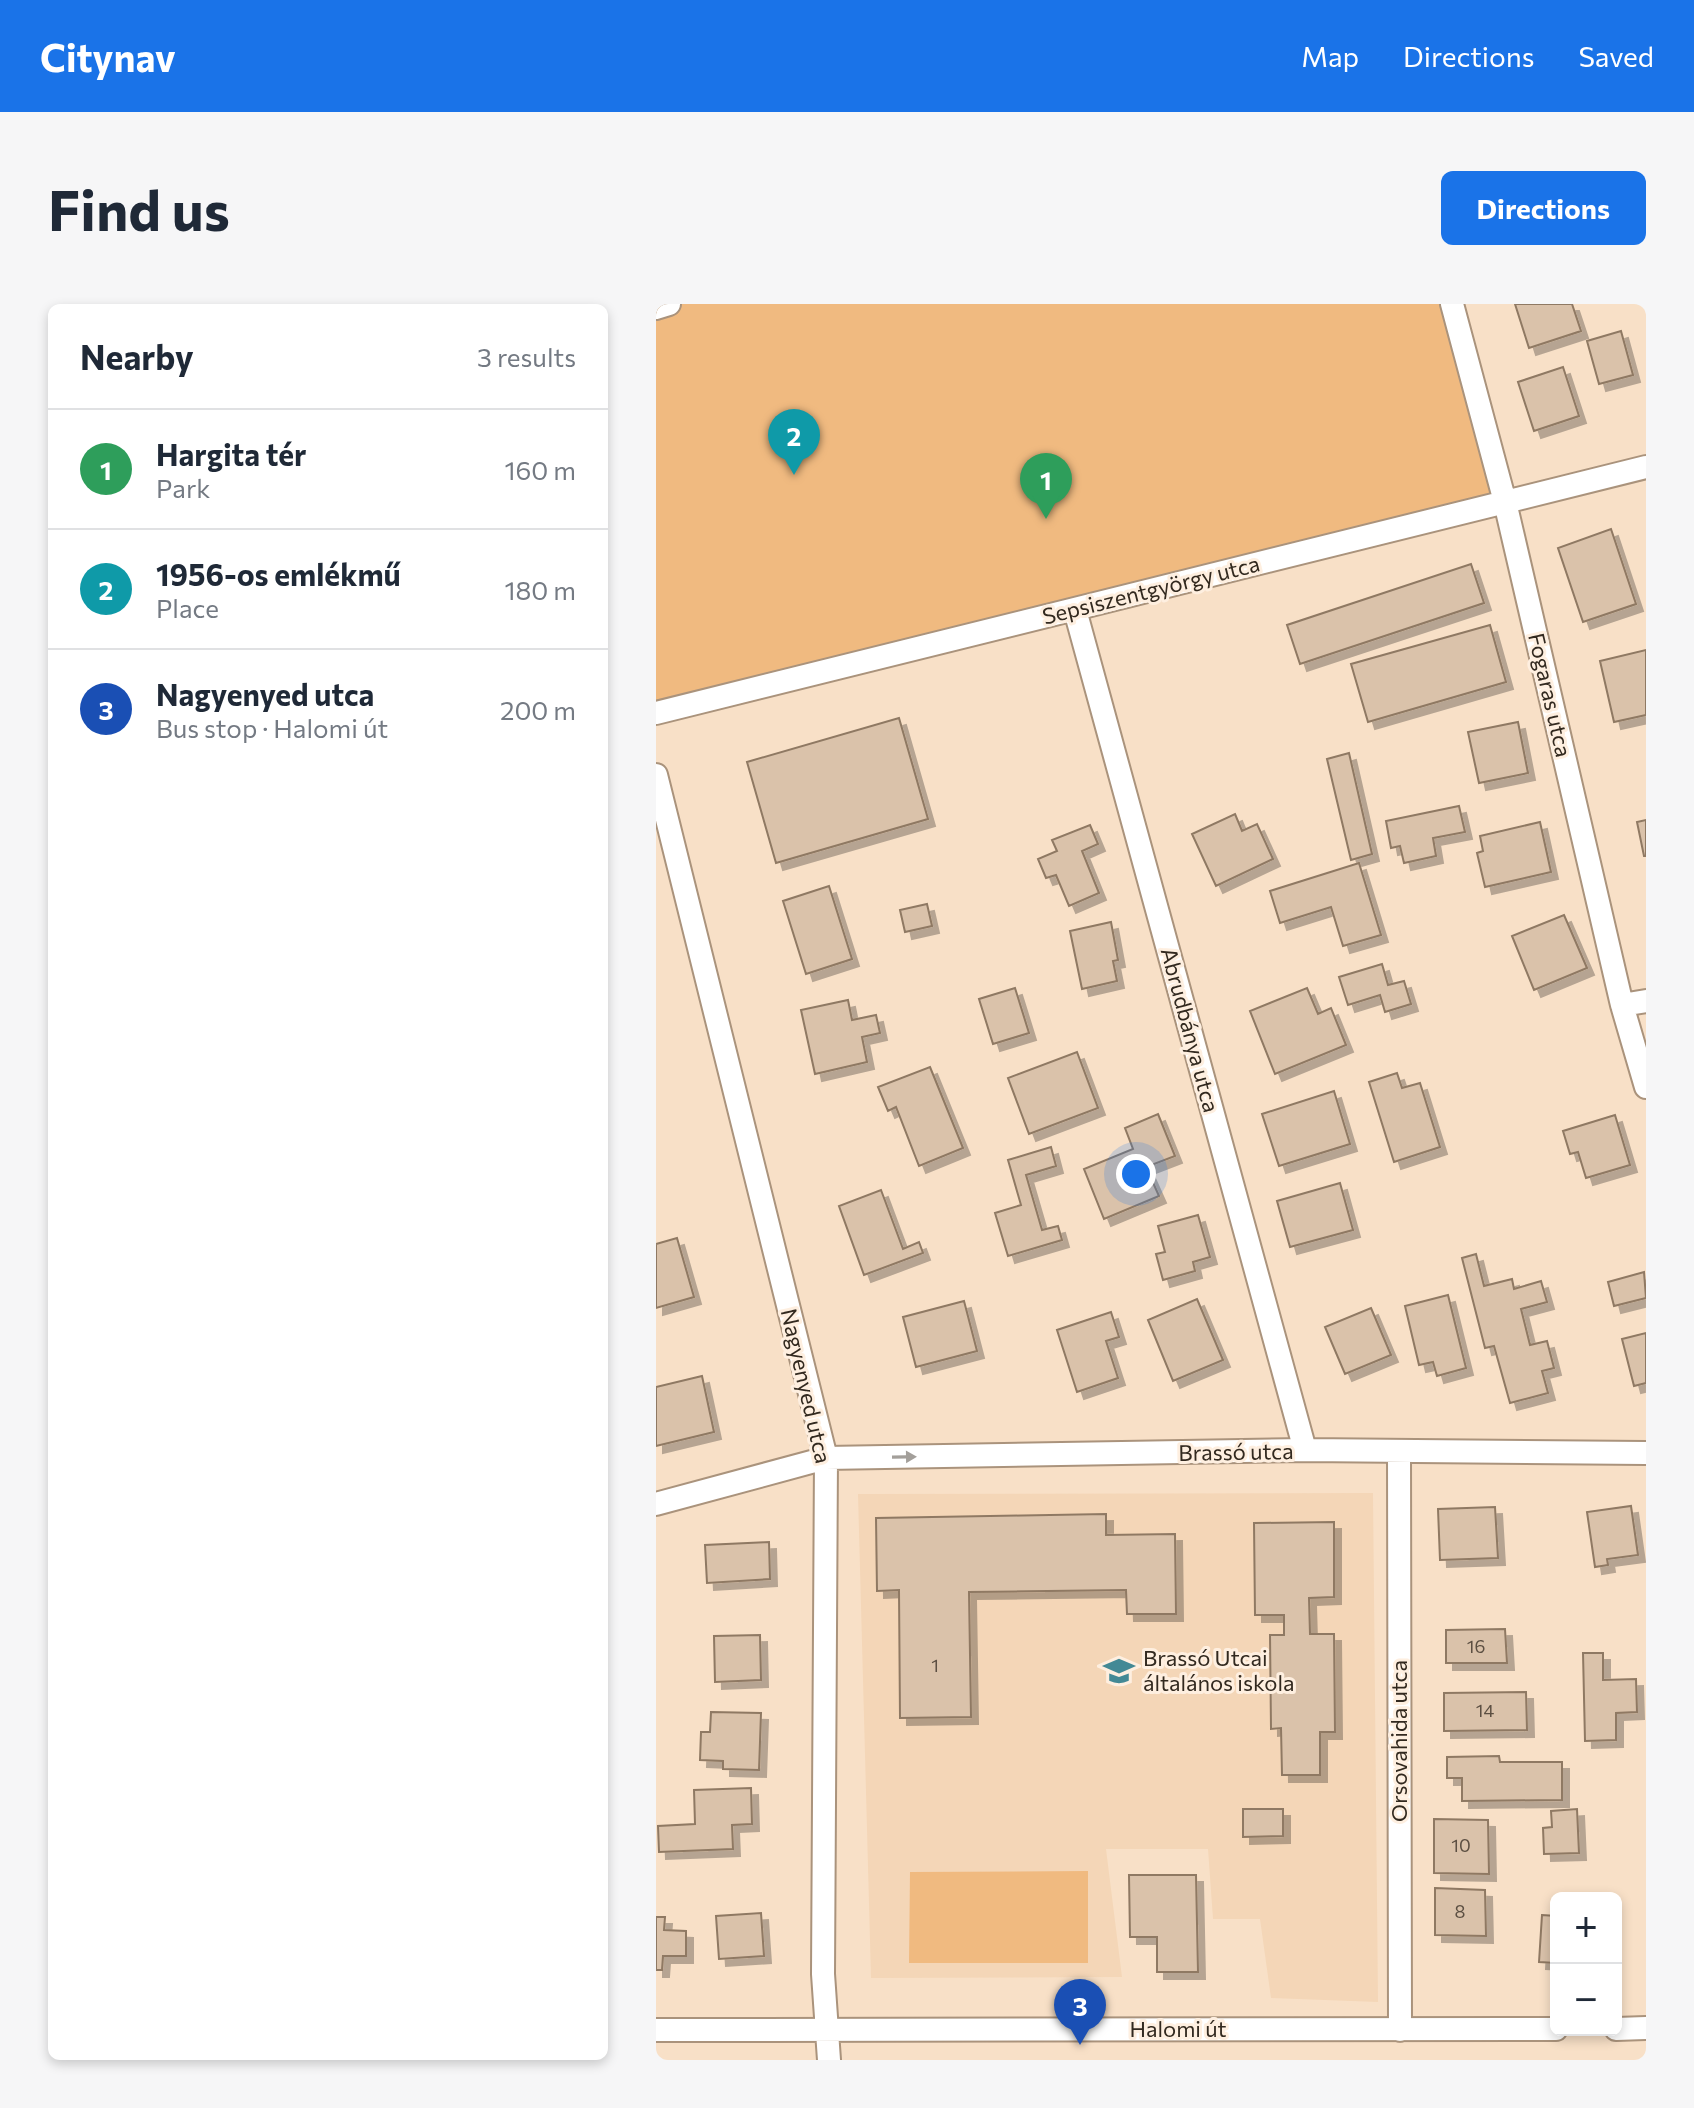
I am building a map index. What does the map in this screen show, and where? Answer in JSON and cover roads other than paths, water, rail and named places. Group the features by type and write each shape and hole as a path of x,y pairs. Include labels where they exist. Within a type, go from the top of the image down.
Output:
{"street":[{"path":"656,308 669,304"},
{"name":"Fogaras utca","path":"1452,304 1505,502 1622,1005 1646,1087"},
{"name":"Sepsiszentgyörgy utca","path":"656,713 1646,467"},
{"name":"Abrudbánya utca","path":"1075,610 1305,1450"},
{"name":"Nagyenyed utca","path":"656,775 826,1458 823,1974 829,2060"},
{"path":"1622,1005 1646,1001"},
{"name":"Brassó utca","path":"656,1504 826,1458 1305,1450 1646,1453"},
{"name":"Orsovahida utca","path":"1399,1451 1400,2030"},
{"path":"1622,2029 1646,2028"},
{"name":"Halomi út","path":"656,2030 1550,2029"}],"place":[{"name":"1956-os emlékmű","path":"794,475"},
{"name":"Hargita tér","path":"1046,519"},
{"name":"Brassó Utcai általános iskola","path":"1119,1671"},
{"name":"Nagyenyed utca","path":"1080,2045"}]}
